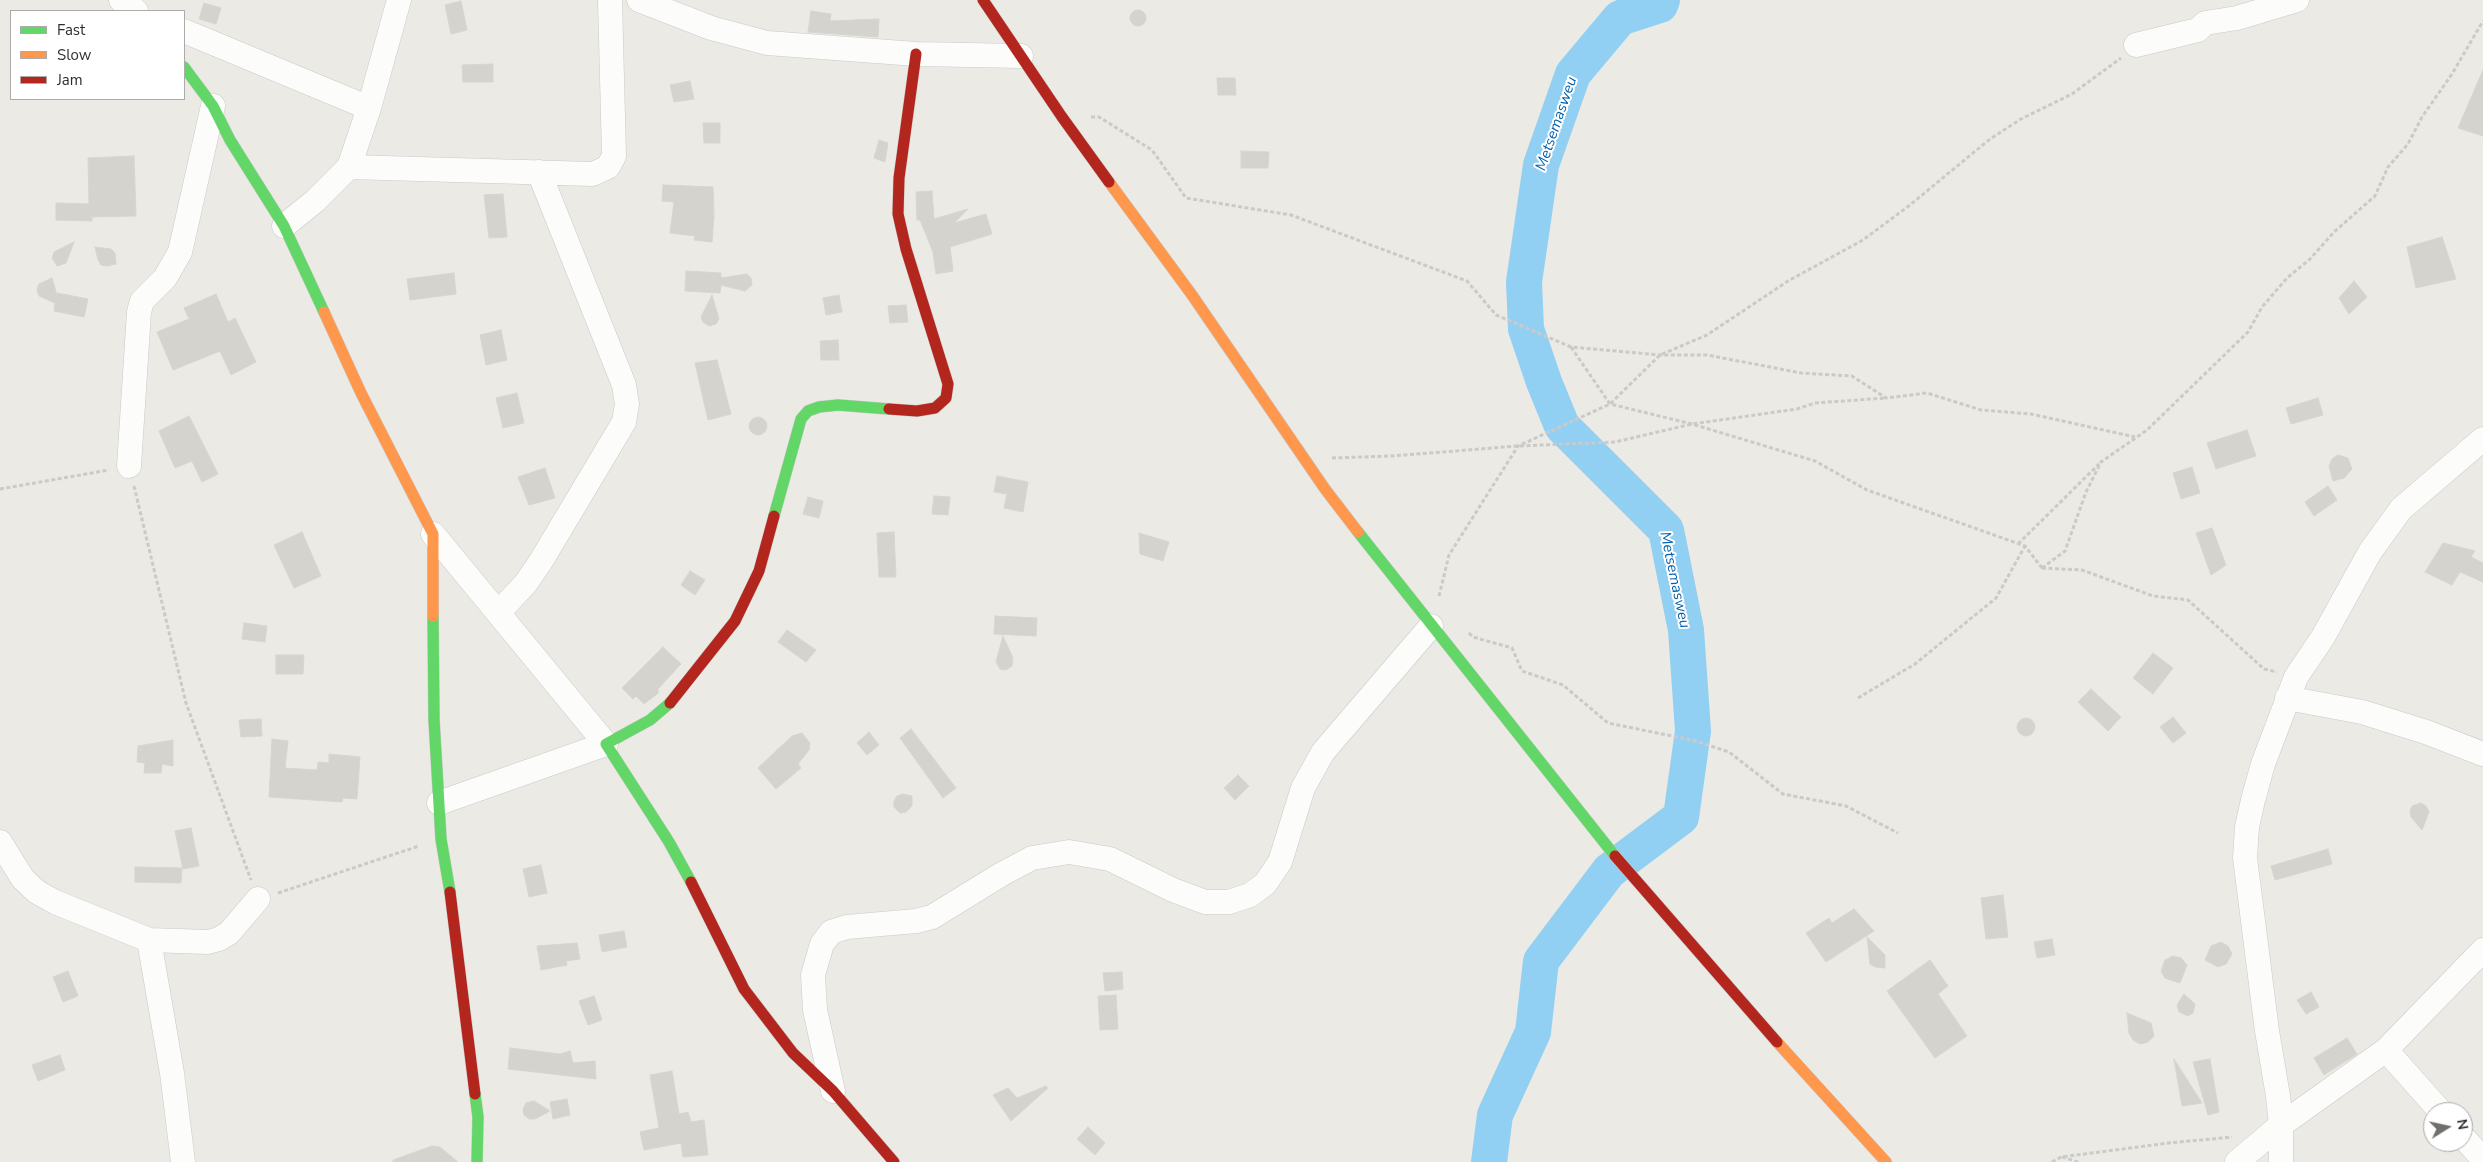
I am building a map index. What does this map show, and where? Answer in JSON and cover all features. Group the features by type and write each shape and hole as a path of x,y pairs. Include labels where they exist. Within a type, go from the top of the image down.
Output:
{"street":[{"path":"122,0 135,10"},
{"path":"284,226 315,200 349,167 400,0"},
{"path":"349,167 593,174 608,167 614,156 610,0"},
{"path":"639,0 711,28 767,43 916,54 1021,56"},
{"path":"983,0 1062,117 1192,295 1303,458 1432,626 1632,877 1795,1063 1886,1162"},
{"path":"2136,45 2198,30 2205,23 2237,18 2297,0"},
{"path":"185,31 368,108"},
{"path":"439,802 606,744 650,720 668,705 735,621 759,571 801,419 808,411 819,407 838,405 918,411 935,408 946,398 948,384 906,249 898,214 899,178 916,54"},
{"path":"185,68 213,106 230,140 284,226 361,394 433,534 606,744 669,842 714,926 744,990 793,1052 834,1090 894,1162"},
{"path":"129,466 139,312 142,301 165,278 180,252 213,106"},
{"path":"498,613 526,583 541,561 624,422 627,404 624,385 539,172"},
{"path":"2281,1162 2275,1129 2246,858 2246,827 2263,764 2292,687 2323,637 2385,528 2401,509 2483,439"},
{"path":"433,534 434,720 441,839 456,924 478,1117 477,1162"},
{"path":"834,1090 815,1010 814,975 822,944 831,932 847,927 916,921 932,917 1032,858 1069,852 1110,859 1173,890 1205,902 1229,902 1250,894 1265,884 1280,862 1303,788 1323,752 1432,626"},
{"path":"2292,687 2483,754"},
{"path":"0,842 23,879 37,892 55,902 149,940 208,942 219,940 229,933 258,900"},
{"path":"149,940 172,1073 183,1162"},
{"path":"2237,1162 2275,1129 2386,1050 2483,950"},
{"path":"2386,1050 2432,1102"},
{"path":"2473,1148 2483,1159"}],"path":[{"path":"2018,544 2101,462 2147,430 2248,332 2262,307 2287,278 2310,259 2334,232 2375,196 2388,167 2408,144 2422,117 2452,74 2483,21"},
{"path":"1432,626 1449,555 1518,446 1610,404 1660,355 1707,335 1788,281 1863,240 1910,205 1990,139 2021,119 2072,94 2136,45"},
{"path":"1062,117 1099,117 1152,150 1186,198 1291,215 1466,281 1496,315 1572,348 1660,355 1707,355 1801,373 1852,376 1886,398"},
{"path":"1572,348 1610,404 1692,424 1815,462 1867,490 2025,546 2042,568 2082,570 2153,596 2188,600 2264,669 2292,687"},
{"path":"1303,458 1391,456 1518,446 1615,442 1692,424 1797,409 1815,403 1927,393 1981,410 2030,414 2135,437"},
{"path":"2042,568 2065,551 2086,492 2101,462"},
{"path":"0,489 129,466 186,702 258,900 441,839"},
{"path":"1858,698 1915,664 1996,598 2025,546"},
{"path":"1466,631 1473,637 1512,648 1522,672 1563,685 1608,723 1692,740 1729,752 1783,794 1846,806 1898,832"},
{"path":"2052,1162 2062,1157 2275,1129"},
{"path":"2062,1157 2078,1162"}],"building":[{"path":"461,1 467,30 451,34 445,5"},
{"path":"204,3 221,8 216,24 199,19"},
{"path":"1138,10 1144,12 1146,18 1144,24 1138,26 1132,24 1130,18 1132,12"},
{"path":"811,11 831,14 830,21 879,19 878,37 808,32"},
{"path":"493,64 493,82 463,82 462,65"},
{"path":"2483,70 2483,136 2458,128"},
{"path":"1217,78 1235,78 1236,95 1218,95"},
{"path":"690,81 694,99 674,102 670,85"},
{"path":"703,123 720,123 720,143 704,143"},
{"path":"879,140 888,143 885,162 874,158"},
{"path":"1241,151 1269,152 1268,168 1241,168"},
{"path":"134,156 136,216 92,217 92,221 56,220 56,203 89,204 88,158"},
{"path":"663,185 713,187 714,217 712,242 694,240 695,236 670,233 674,202 662,201"},
{"path":"932,191 934,219 968,209 954,223 986,214 992,234 950,247 953,271 936,274 933,252 920,220 917,220 916,192"},
{"path":"503,194 507,237 489,238 484,195"},
{"path":"2442,237 2456,279 2416,288 2407,247"},
{"path":"74,242 66,263 57,266 52,258 54,252"},
{"path":"95,247 111,249 115,253 116,264 101,265"},
{"path":"686,271 721,273 721,278 747,274 751,278 752,285 745,291 721,285 720,293 685,291"},
{"path":"454,273 456,294 410,300 407,279"},
{"path":"52,278 57,295 57,293 88,299 84,317 54,311 55,303 39,296 37,290 39,284"},
{"path":"2354,281 2367,297 2349,314 2339,298"},
{"path":"216,294 228,322 235,318 256,362 231,375 220,351 173,370 157,332 189,319 184,308"},
{"path":"712,295 719,319 716,324 709,326 703,322 701,317"},
{"path":"839,295 842,312 826,315 823,298"},
{"path":"906,305 908,322 890,323 888,306"},
{"path":"501,330 507,360 486,365 480,335"},
{"path":"838,340 839,360 821,360 820,341"},
{"path":"717,360 731,414 708,420 695,363"},
{"path":"517,393 524,423 503,428 496,398"},
{"path":"2318,398 2323,415 2291,424 2286,408"},
{"path":"189,416 218,474 202,482 192,461 175,468 159,431"},
{"path":"754,417 762,417 767,422 765,433 754,435 749,430 749,422"},
{"path":"2247,430 2256,456 2216,469 2207,443"},
{"path":"2338,455 2348,458 2352,469 2344,478 2333,481 2329,466 2332,459"},
{"path":"2192,467 2200,493 2181,499 2173,473"},
{"path":"545,468 555,498 529,505 518,477"},
{"path":"997,476 1028,482 1023,512 1004,508 1007,494 994,492"},
{"path":"2328,486 2337,500 2314,516 2305,502"},
{"path":"934,496 950,497 948,515 932,514"},
{"path":"808,497 823,501 819,518 803,514"},
{"path":"2212,528 2226,565 2211,575 2196,533"},
{"path":"302,532 321,576 294,588 274,545"},
{"path":"894,532 896,577 879,577 877,533"},
{"path":"1139,533 1169,542 1163,561 1140,554"},
{"path":"2443,543 2475,551 2471,557 2483,563 2483,582 2460,572 2452,585 2425,572"},
{"path":"690,571 705,580 695,595 681,585"},
{"path":"995,616 1037,618 1036,636 994,634"},
{"path":"244,623 267,626 265,642 242,639"},
{"path":"787,630 816,650 806,662 778,642"},
{"path":"1003,636 1013,658 1012,666 1006,670 1000,669 996,662"},
{"path":"663,647 681,664 657,690 659,691 657,694 644,704 636,696 633,699 622,688"},
{"path":"2153,653 2173,668 2153,694 2133,678"},
{"path":"276,655 304,655 303,674 276,674"},
{"path":"2091,689 2121,717 2108,731 2078,702"},
{"path":"2173,717 2186,733 2173,743 2160,727"},
{"path":"2026,718 2032,721 2035,727 2032,733 2026,736 2020,733 2017,727 2020,721"},
{"path":"261,719 262,736 241,737 239,720"},
{"path":"911,729 956,788 943,798 900,738"},
{"path":"869,732 879,745 867,755 857,743"},
{"path":"802,733 810,743 809,750 798,764 801,768 776,789 758,768 792,736"},
{"path":"272,739 288,741 285,768 317,770 318,762 329,763 329,754 360,757 357,799 343,798 342,802 269,797"},
{"path":"173,740 173,766 162,764 161,773 144,773 145,763 137,762 138,746"},
{"path":"1238,775 1249,786 1235,800 1224,788"},
{"path":"903,794 912,796 912,806 906,812 900,813 894,807 894,801 897,796"},
{"path":"2421,803 2426,806 2429,812 2422,830 2411,817 2410,811 2412,806"},
{"path":"191,828 199,866 183,869 175,831"},
{"path":"2328,849 2332,864 2275,880 2271,866"},
{"path":"541,865 547,893 529,897 523,869"},
{"path":"135,867 182,868 181,883 135,882"},
{"path":"2003,895 2008,937 1986,939 1981,898"},
{"path":"1854,909 1874,931 1826,962 1806,933 1829,918 1832,923"},
{"path":"624,931 627,947 602,952 599,935"},
{"path":"1867,937 1885,955 1885,968 1875,967 1870,964"},
{"path":"2052,939 2055,955 2037,958 2034,942"},
{"path":"2221,942 2228,946 2232,954 2226,964 2218,967 2205,960 2211,946"},
{"path":"577,943 580,959 566,961 567,965 541,970 537,946"},
{"path":"2173,956 2181,958 2187,965 2180,983 2165,978 2161,971 2165,960"},
{"path":"1930,960 1948,986 1938,994 1967,1036 1935,1058 1887,991"},
{"path":"68,971 78,996 63,1002 53,977"},
{"path":"1122,972 1123,989 1105,991 1103,973"},
{"path":"2311,992 2319,1007 2306,1014 2297,1000"},
{"path":"2184,994 2195,1004 2193,1013 2188,1016 2179,1012 2177,1005"},
{"path":"1116,995 1118,1029 1100,1030 1098,996"},
{"path":"594,996 602,1020 588,1025 579,1001"},
{"path":"2127,1013 2151,1023 2154,1036 2148,1042 2140,1044 2133,1040 2129,1033"},
{"path":"2347,1038 2357,1054 2324,1075 2314,1058"},
{"path":"510,1048 560,1054 570,1051 573,1063 595,1061 596,1079 508,1069"},
{"path":"60,1055 65,1070 38,1081 32,1065"},
{"path":"2174,1059 2202,1103 2182,1106"},
{"path":"2210,1059 2219,1112 2208,1115 2193,1062"},
{"path":"672,1071 679,1114 688,1112 691,1122 704,1120 708,1155 683,1157 681,1143 644,1150 640,1132 659,1128 650,1075"},
{"path":"1046,1086 1048,1088 1011,1121 993,1095 1008,1088 1017,1098"},
{"path":"567,1099 570,1115 553,1119 550,1102"},
{"path":"534,1101 550,1111 535,1119 529,1119 524,1115 523,1109 526,1103"},
{"path":"1088,1127 1105,1143 1095,1155 1077,1139"},
{"path":"432,1146 440,1147 458,1162 393,1162 393,1160"}],"waterway":[{"name":"Metsemasweu","path":"1489,1162 1495,1115 1533,1032 1541,961 1609,871 1681,817 1693,731 1686,630 1666,530 1562,426 1544,382 1526,329 1524,282 1541,165 1573,74 1620,18 1660,5 1662,0"}],"traffic: fast":[{"path":"185,68 213,106 230,140 284,226 324,312"},
{"path":"774,516 801,419 808,411 819,407 838,405 889,409"},
{"path":"1358,532 1615,856"},
{"path":"433,616 434,720 441,839 450,892"},
{"path":"670,703 650,720 606,744 669,842 691,882"},
{"path":"475,1094 478,1117 477,1162"}],"traffic: slow":[{"path":"1109,182 1192,295 1325,489 1358,532"},
{"path":"324,312 361,393 433,534 433,616"},
{"path":"1777,1042 1886,1162"}],"traffic: jam":[{"path":"983,0 1062,117 1109,182"},
{"path":"889,409 917,411 935,408 946,398 948,384 906,249 898,214 899,178 916,54"},
{"path":"670,703 735,621 759,571 774,516"},
{"path":"1615,856 1777,1042"},
{"path":"691,882 744,989 793,1053 833,1091 894,1162"},
{"path":"450,892 475,1094"}]}
